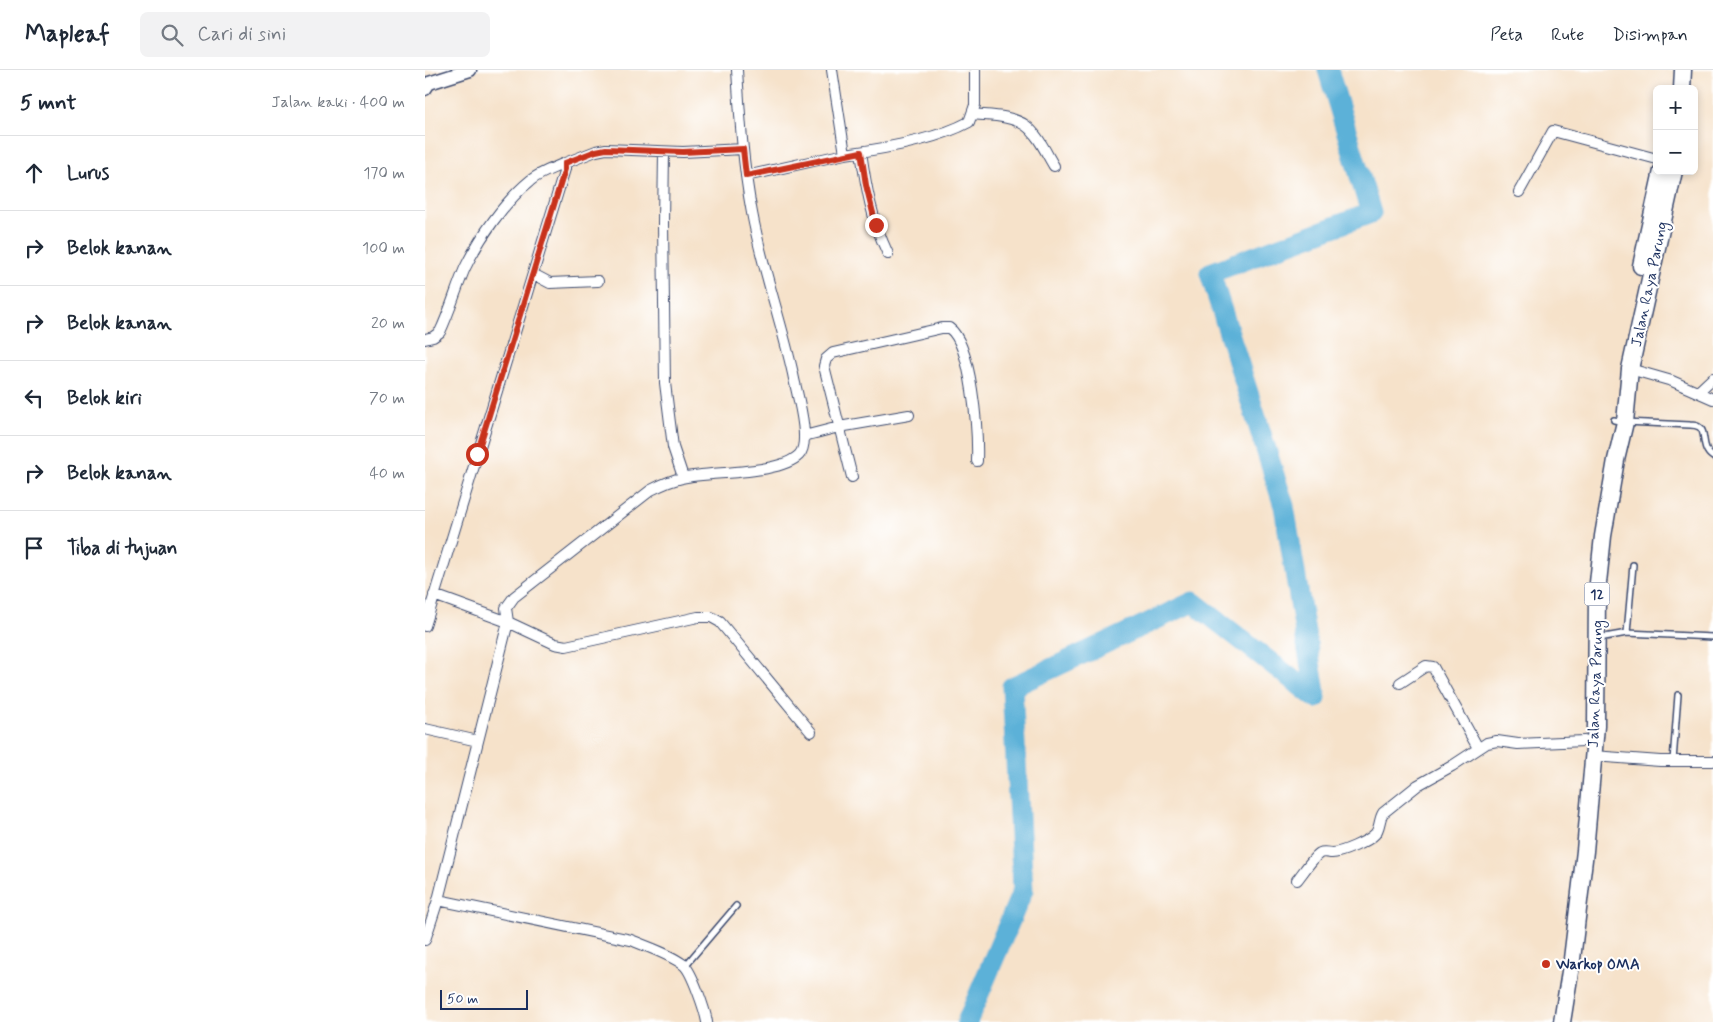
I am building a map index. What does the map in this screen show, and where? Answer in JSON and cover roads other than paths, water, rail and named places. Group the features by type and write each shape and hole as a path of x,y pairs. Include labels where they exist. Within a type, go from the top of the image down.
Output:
{"highway":[{"path":"1681,85 1683,70"},
{"path":"1691,85 1693,70"},
{"name":"Jalan Raya Parung","path":"1562,1022 1572,959 1585,851 1597,700 1597,592 1603,536 1616,460 1632,312 1660,175"},
{"name":"Jalan Raya Parung","path":"1551,1022 1575,848 1587,688 1588,596 1596,525 1673,175"}],"street":[{"path":"426,84 470,70"},
{"path":"425,940 438,900 508,622 506,608 514,597 651,490 664,483 683,477 744,471 784,463 793,460 801,454 805,445 805,436 790,360 752,214 743,149 737,70"},
{"path":"832,70 845,154"},
{"path":"746,176 913,141 956,129 969,122 975,105 975,70"},
{"path":"972,114 1003,117 1025,126 1035,137 1054,166"},
{"path":"1519,192 1553,131 1653,158"},
{"path":"425,339 433,337 440,332 465,268 487,231 517,192 533,178 565,163 606,149 709,152 743,149"},
{"path":"664,152 665,383 673,447 683,477"},
{"path":"861,152 866,185 876,225 888,254"},
{"path":"425,626 565,163"},
{"path":"533,274 550,283 598,281"},
{"path":"851,477 824,366 826,358 833,353 942,328 949,328 957,336 971,382 977,420 977,461"},
{"path":"1630,369 1672,380 1713,399"},
{"path":"1698,392 1713,378"},
{"path":"805,436 839,427 909,415"},
{"path":"434,595 508,622 555,644 566,646 698,616 711,617 720,622 811,732"},
{"path":"1400,683 1426,666 1433,667 1478,748"},
{"path":"425,728 478,741"},
{"path":"1297,880 1320,853 1333,853 1348,849 1372,837 1377,833 1383,813 1417,785 1452,766 1478,748 1497,741 1519,744 1584,741"},
{"path":"1593,756 1673,761 1713,761"},
{"path":"438,900 631,940 659,951 685,966 705,1007 707,1022"}],"lane":[{"path":"1619,421 1699,427 1702,430 1704,446 1713,457"},
{"path":"1627,632 1633,565"},
{"path":"1597,639 1627,632 1713,637"},
{"path":"1673,761 1678,695"},
{"path":"685,966 736,906"}],"waterway":[{"path":"967,1022 1023,890 1012,687 1193,602 1316,698 1284,506 1210,273 1371,213 1328,70"}],"place":[{"name":"Warkop OMA","path":"1546,964"}]}
